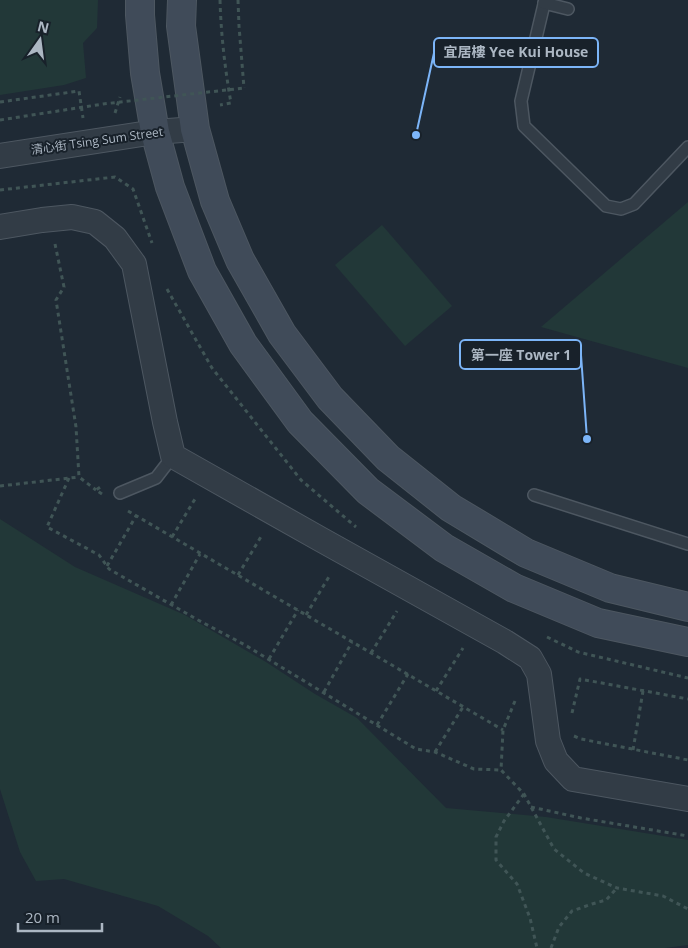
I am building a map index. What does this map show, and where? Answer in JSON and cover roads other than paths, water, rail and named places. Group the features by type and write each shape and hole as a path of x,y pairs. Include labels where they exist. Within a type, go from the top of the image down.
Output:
{"main road":[{"path":"140,0 145,73 155,132 170,188 202,271 243,344 300,422 368,491 444,548 514,588 598,623 688,642"},
{"path":"182,0 181,26 195,129 215,201 236,251 282,334 330,398 388,458 451,508 526,553 610,588 688,607"}],"street":[{"name":"清心街 Tsing Sum Street","path":"0,156 155,132 195,129"},
{"path":"0,227 72,217 95,222 116,238 134,264 173,456 530,658 539,674 548,741 556,761 573,780 688,799"}],"lane":[{"path":"568,9 545,2 520,100 524,126 606,206 621,209 634,204 688,147"},
{"path":"120,493 156,478 173,456"},
{"path":"534,495 688,544"}],"place":[{"name":"宜居樓 Yee Kui House","path":"416,135"},
{"name":"第一座 Tower 1","path":"587,439"}]}
